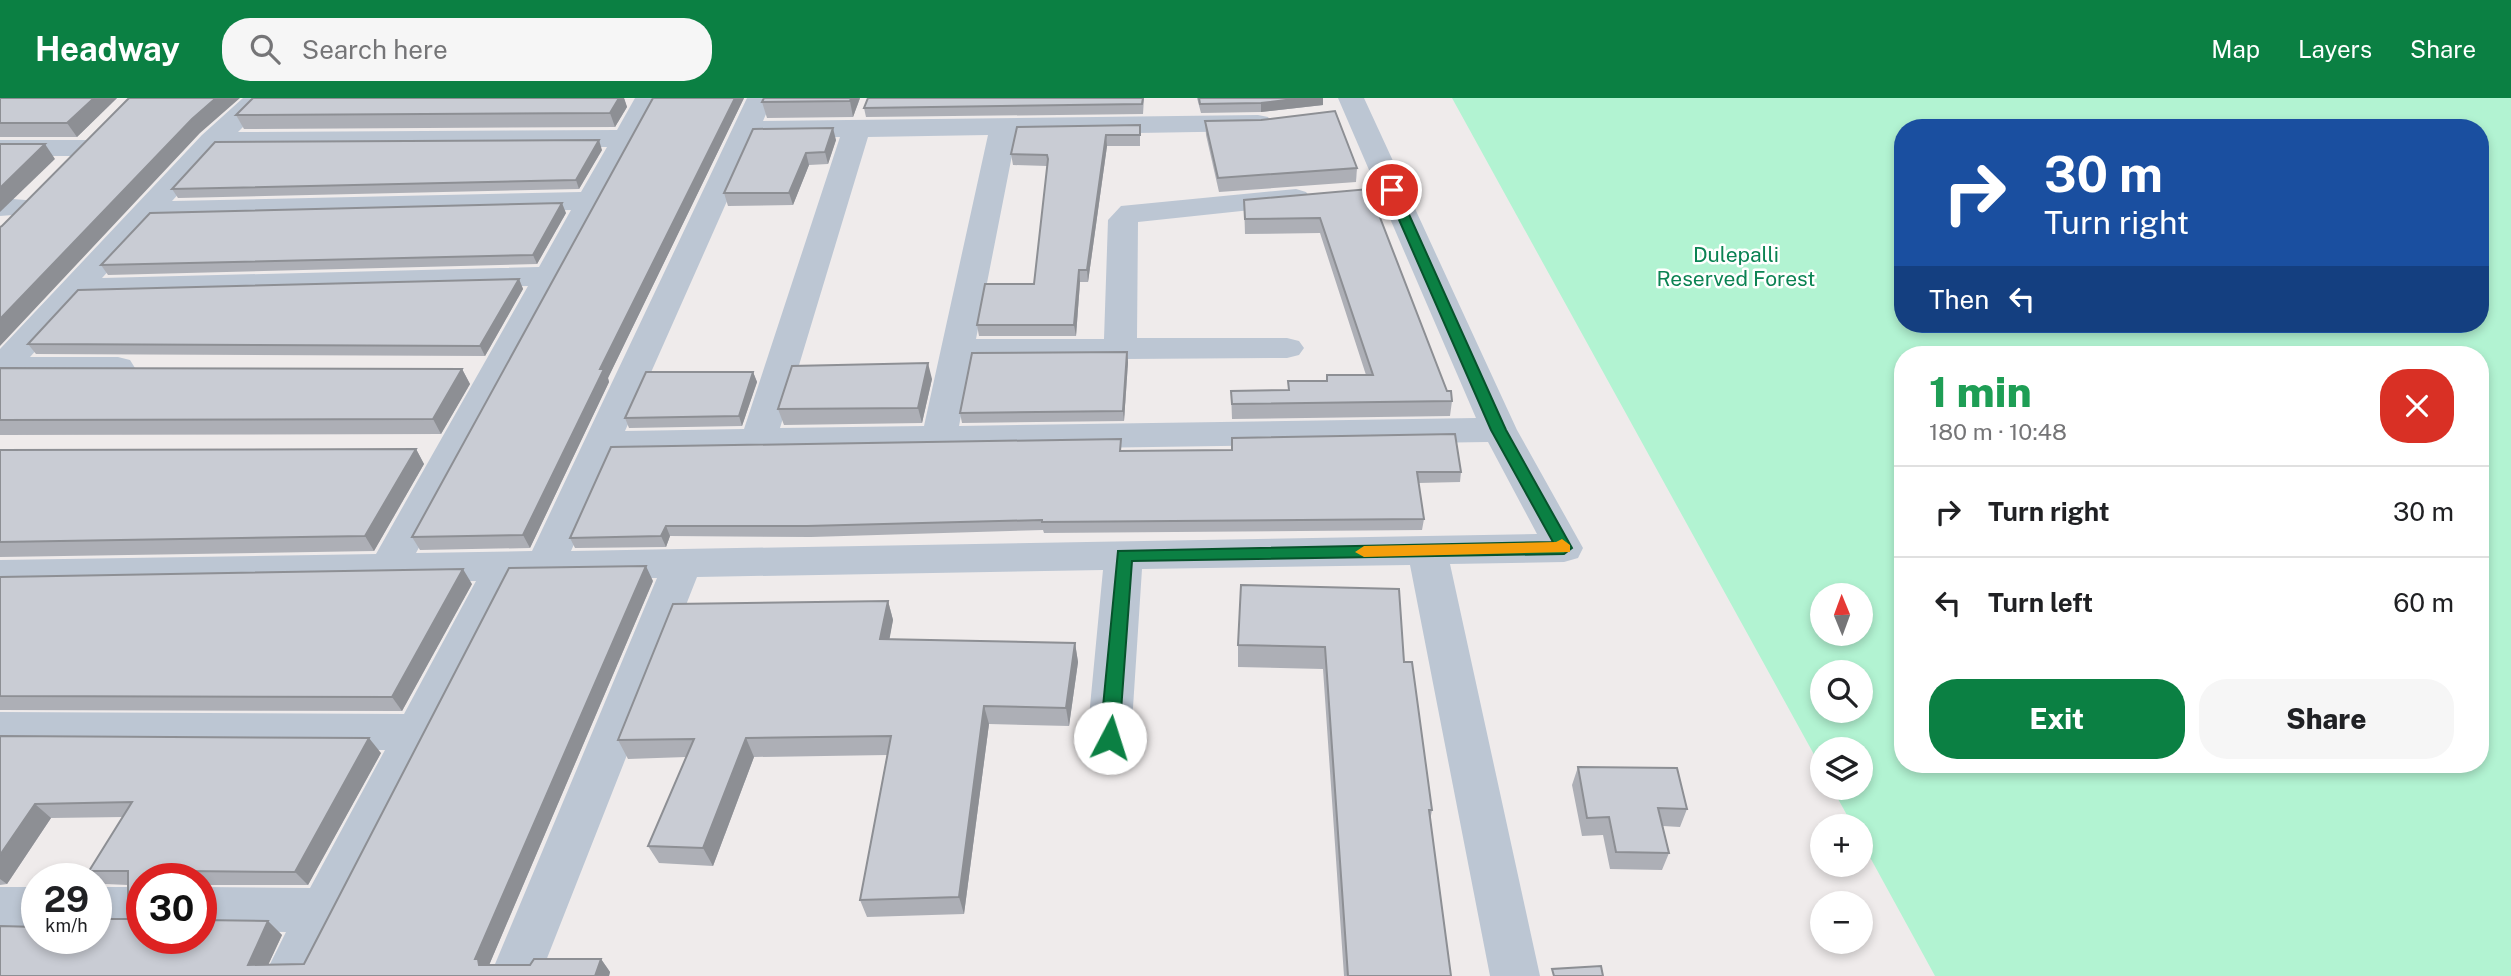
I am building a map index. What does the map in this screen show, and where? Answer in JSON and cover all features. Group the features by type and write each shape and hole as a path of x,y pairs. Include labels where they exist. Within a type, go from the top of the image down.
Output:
{"street":[{"path":"1,368 212,141 259,98"},
{"path":"388,568 648,98"},
{"path":"289,976 416,732 525,566 601,443 761,98"},
{"path":"0,575 1564,548 1499,430 1378,191 1345,108"},
{"path":"746,130 1261,123 1288,120"},
{"path":"939,438 1004,127"},
{"path":"758,441 857,128"},
{"path":"212,141 626,138"},
{"path":"0,148 94,140 32,195 0,233"},
{"path":"1120,349 1123,220 1127,215 1132,212 1324,195"},
{"path":"147,211 592,201"},
{"path":"76,288 550,276"},
{"path":"958,350 1287,348"},
{"path":"1,368 153,368"},
{"path":"457,370 498,370"},
{"path":"601,443 1499,430"},
{"path":"413,449 454,449"},
{"path":"1427,550 1515,976"},
{"path":"1110,738 1124,555"},
{"path":"515,976 683,564"},
{"path":"0,730 416,732"},
{"path":"0,909 21,909"},
{"path":"217,909 323,910"}],"green space":[{"name":"Dulepalli Reserved Forest","path":"1452,98 2511,98 2511,976 1935,976 1873,863 1873,814 1846,814 1839,800 1873,800 1873,737 1810,737 1810,747"}],"building":[{"path":"0,98 94,98 67,123 0,123"},
{"path":"129,98 216,98 192,119 0,319 0,227"},
{"path":"253,98 619,98 610,113 236,115"},
{"path":"653,98 735,98 600,369 604,369 523,535 412,537"},
{"path":"764,98 851,98 850,101 762,102"},
{"path":"868,98 1143,98 1142,104 864,108"},
{"path":"1199,98 1302,98 1261,103 1200,104"},
{"path":"1335,111 1357,168 1218,178 1205,121 1261,120"},
{"path":"1140,125 1140,135 1106,135 1087,270 1079,270 1074,325 977,325 985,284 1034,284 1048,159 1047,155 1011,154 1017,127"},
{"path":"833,128 825,152 806,153 789,193 724,193 753,129"},
{"path":"599,140 576,180 172,189 215,142"},
{"path":"0,144 45,144 0,188"},
{"path":"1369,189 1447,391 1451,391 1452,401 1232,404 1231,391 1289,390 1288,381 1327,381 1327,375 1373,375 1320,218 1245,219 1244,200"},
{"path":"562,203 533,255 101,265 150,213"},
{"path":"519,279 480,346 28,344 78,290"},
{"path":"1127,352 1123,411 960,413 972,353"},
{"path":"928,363 918,408 778,409 792,366"},
{"path":"0,368 462,369 433,419 0,420"},
{"path":"646,372 753,372 739,416 625,418"},
{"path":"1455,434 1461,472 1417,472 1424,519 1042,520 807,526 666,526 661,536 570,538 611,447 1121,439 1120,451 1232,450 1232,438"},
{"path":"416,449 365,536 0,542 0,450"},
{"path":"646,566 475,959 478,959 479,965 530,965 534,959 601,959 595,976 0,976 0,926 21,927 21,954 112,954 112,919 126,919 126,954 217,954 217,920 268,921 248,965 304,964 509,568"},
{"path":"463,569 392,697 0,696 0,577"},
{"path":"1241,585 1399,589 1404,662 1412,662 1451,976 1348,976 1325,647 1238,645"},
{"path":"888,601 880,639 1075,643 1066,708 984,706 959,897 860,900 891,736 746,738 703,848 648,846 694,739 618,740 673,604"},
{"path":"0,736 369,738 295,872 217,871 217,863 126,863 126,871 112,871 112,863 94,863 132,802 35,804 0,855"},
{"path":"1578,767 1677,768 1687,809 1658,808 1669,853 1616,852 1609,817 1587,818"},
{"path":"1601,966 1603,976 1554,976 1552,969"}],"slow traffic":[{"path":"1364,552 1564,548 1562,545"}],"route":[{"path":"1110,738 1124,555 1564,548 1499,430 1392,190"}]}
